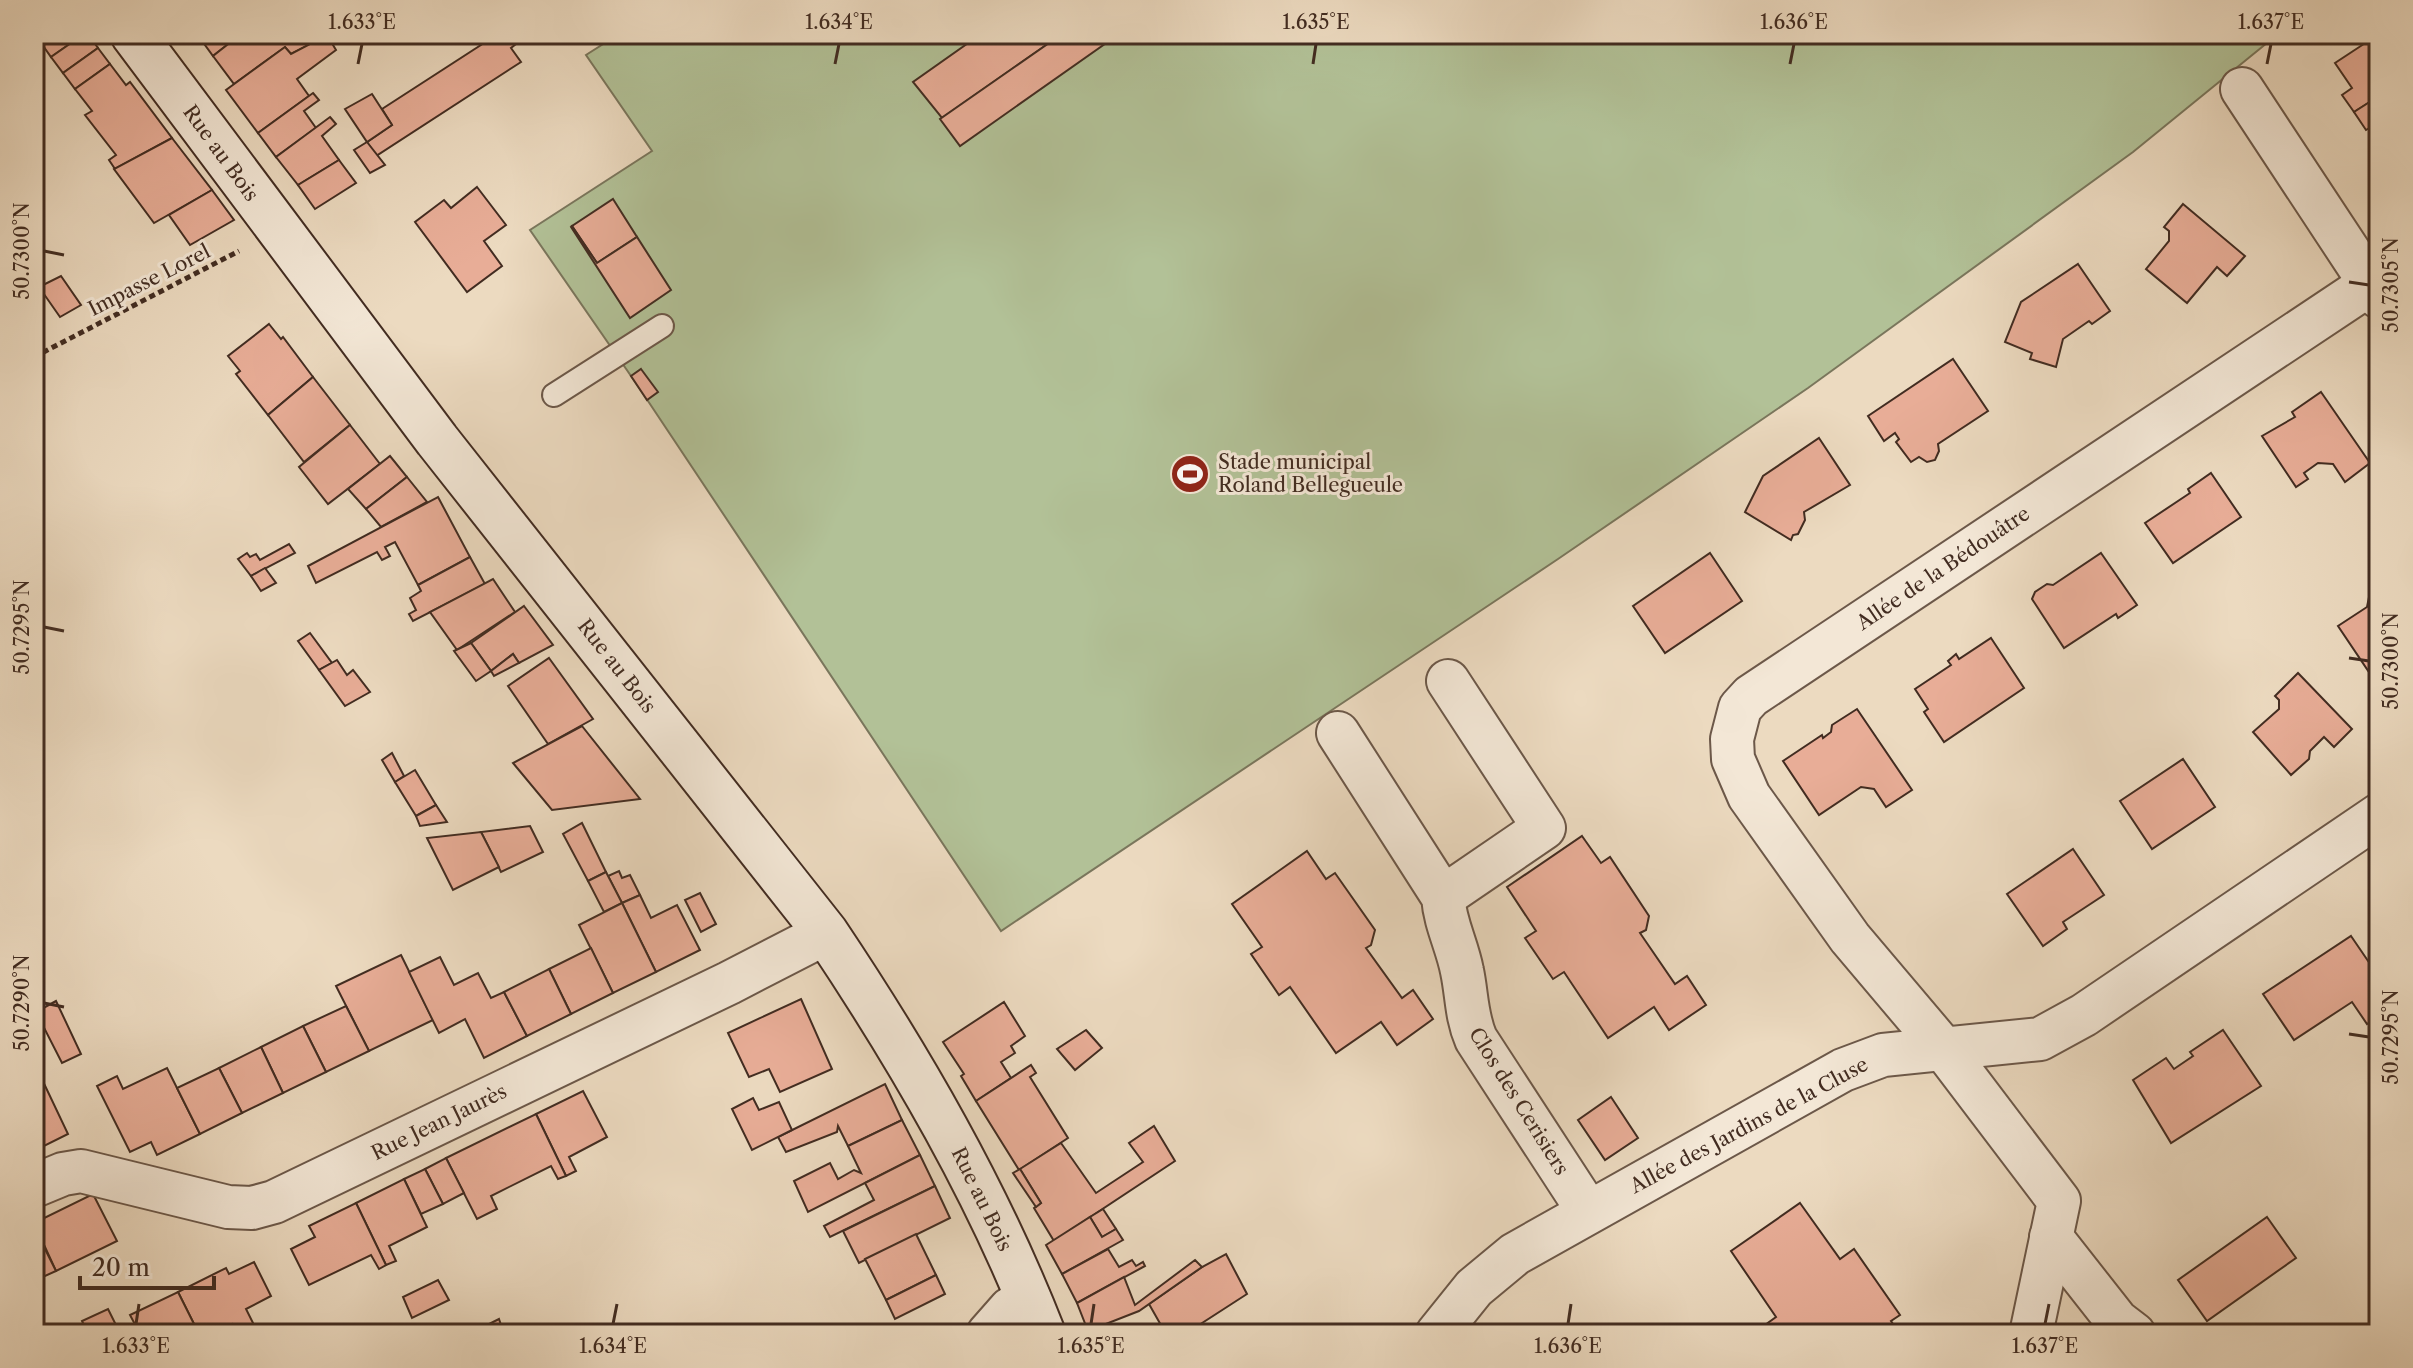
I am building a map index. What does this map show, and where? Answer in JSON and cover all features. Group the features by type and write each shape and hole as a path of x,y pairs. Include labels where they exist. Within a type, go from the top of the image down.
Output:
{"main road":[{"name":"Rue au Bois","path":"133,34 437,440 826,933 878,1011 950,1134 987,1206 1036,1316"}],"street":[{"path":"2242,89 2375,290"},
{"name":"Allée de la Bédouâtre","path":"2031,1334 2059,1201 1943,1048 1850,938 1744,787 1733,759 1732,739 1740,708 1751,696 2375,290"},
{"path":"1443,897 1544,828 1448,681"},
{"name":"Clos des Cerisiers","path":"1338,733 1443,897 1444,917 1462,969 1466,1006 1476,1039 1588,1211"},
{"name":"Allée des Jardins de la Cluse","path":"1437,1334 1465,1298 1493,1271 1524,1248 1843,1070 1883,1055 2040,1039 2062,1028 2379,815"},
{"name":"Rue Jean Jaurès","path":"34,1186 63,1174 81,1171 228,1207 252,1208 274,1202 729,983 826,933"},
{"path":"2051,1237 2117,1321 2134,1334"},
{"path":"988,1334 1010,1309 1036,1316"}],"lane":[{"path":"554,395 662,326"}],"path":[{"name":"Impasse Lorel","path":"34,357 278,231"}],"green space":[{"name":"Stade municipal Roland Bellegueule","path":"619,34 2278,34 2133,152 1808,388 1001,931 640,389 530,230 652,151 586,55"}],"building":[{"path":"48,34 84,34 51,57 39,40"},
{"path":"88,34 98,48 63,73 51,57"},
{"path":"197,34 241,34 213,56"},
{"path":"241,34 275,34 281,42 295,34 323,34 325,37 291,54 285,47 234,84 213,56"},
{"path":"498,34 503,34 506,39 511,36 516,44 511,48 521,62 376,156 367,142 392,125 382,109"},
{"path":"981,34 1062,34 942,118 913,82"},
{"path":"1062,34 1119,34 960,146 940,119"},
{"path":"2379,34 2379,96 2354,112 2342,95 2352,88 2335,63"},
{"path":"327,35 336,50 297,79 309,96 258,133 226,90 285,47 291,54"},
{"path":"98,48 110,64 75,89 63,73"},
{"path":"110,64 126,85 130,82 172,138 115,169 109,160 116,155 85,115 92,111 75,89"},
{"path":"313,93 319,100 304,111 316,128 276,157 258,133"},
{"path":"372,94 392,125 367,142 345,109"},
{"path":"2379,96 2379,129 2376,124 2366,130 2354,112"},
{"path":"330,117 336,124 322,136 339,160 298,185 276,157"},
{"path":"172,138 212,190 154,223 114,169"},
{"path":"367,142 385,165 370,173 354,150"},
{"path":"339,160 356,183 315,209 298,185"},
{"path":"477,187 506,225 484,241 502,266 467,292 415,222 444,200 451,208"},
{"path":"212,190 234,220 190,245 169,215"},
{"path":"613,199 637,237 597,263 572,226"},
{"path":"2183,204 2245,256 2227,276 2217,267 2187,303 2146,269 2169,241 2169,231 2164,227"},
{"path":"572,226 597,263 637,237 671,290 630,318"},
{"path":"2078,264 2110,311 2063,339 2056,367 2030,359 2032,353 2005,342 2021,302"},
{"path":"61,276 81,305 60,317 39,287"},
{"path":"269,324 281,339 283,337 313,377 268,415 236,374 240,371 228,356"},
{"path":"1953,359 1988,411 1938,444 1935,460 1927,462 1919,457 1911,462 1896,442 1899,439 1895,433 1884,441 1868,416"},
{"path":"641,369 658,392 647,400 631,376"},
{"path":"313,377 350,425 304,462 268,415"},
{"path":"2321,392 2370,463 2345,482 2333,464 2318,463 2304,473 2308,479 2296,487 2262,436 2295,417 2292,412"},
{"path":"350,425 380,464 328,504 299,467"},
{"path":"1819,438 1850,485 1804,512 1805,520 1791,540 1745,512 1763,476"},
{"path":"390,456 407,477 366,509 348,489"},
{"path":"2211,473 2241,517 2173,563 2145,523 2190,493 2188,489"},
{"path":"407,477 427,502 381,527 366,509"},
{"path":"438,497 470,557 418,585 395,542 385,547 390,556 382,560 377,552 316,583 308,566"},
{"path":"289,544 295,553 251,576 238,559 247,553 250,557 256,554 260,560"},
{"path":"1710,553 1742,601 1665,653 1633,606"},
{"path":"2101,553 2137,605 2118,618 2116,614 2064,648 2032,599 2035,592 2047,584 2053,585"},
{"path":"470,557 485,584 413,621 409,614 416,610 410,598 421,591 418,585"},
{"path":"265,568 276,583 261,591 251,576"},
{"path":"493,579 515,612 457,650 430,612"},
{"path":"2379,590 2379,680 2375,681 2338,626 2367,607 2369,597"},
{"path":"524,606 553,645 519,663 513,654 491,671 471,643"},
{"path":"310,633 332,663 319,670 298,641"},
{"path":"1991,638 2024,688 1944,742 1924,712 1928,709 1915,689 1951,665 1948,661 1956,654 1959,659"},
{"path":"471,643 491,671 476,681 454,651"},
{"path":"513,654 519,663 494,676 491,671"},
{"path":"549,658 593,719 548,744 508,686"},
{"path":"337,660 347,675 353,670 370,692 345,706 319,670"},
{"path":"2298,673 2352,729 2334,747 2324,737 2310,751 2309,759 2291,775 2253,732 2279,709 2279,700 2275,696"},
{"path":"1857,709 1912,790 1886,807 1874,789 1861,787 1819,815 1783,761 1822,735 1823,738 1831,732 1832,725"},
{"path":"582,726 640,799 552,810 513,763"},
{"path":"392,753 404,776 395,782 382,760"},
{"path":"2183,759 2215,807 2152,849 2120,801"},
{"path":"415,770 436,805 416,816 395,782"},
{"path":"436,805 447,822 420,826 416,816"},
{"path":"582,823 606,872 588,881 563,834"},
{"path":"530,826 543,852 501,872 481,832"},
{"path":"481,832 499,867 453,890 427,838"},
{"path":"1582,836 1601,863 1610,857 1649,916 1646,930 1640,933 1675,984 1687,976 1706,1005 1669,1030 1654,1007 1608,1038 1564,972 1553,979 1525,938 1536,931 1507,887"},
{"path":"2073,849 2104,895 2063,922 2067,929 2043,946 2007,894"},
{"path":"1307,851 1326,879 1335,873 1375,930 1371,945 1366,948 1402,998 1413,990 1433,1019 1397,1045 1381,1022 1336,1053 1290,987 1279,995 1251,954 1262,947 1232,904"},
{"path":"619,871 622,878 630,875 640,895 622,903 608,876"},
{"path":"606,872 622,903 604,912 588,881"},
{"path":"700,893 716,924 701,932 685,900"},
{"path":"640,895 651,918 677,905 700,950 656,972 622,903"},
{"path":"622,903 656,972 613,993 579,925"},
{"path":"2351,936 2379,977 2379,1016 2367,1024 2352,1002 2294,1040 2263,994"},
{"path":"591,948 613,993 571,1014 549,969"},
{"path":"401,955 433,1020 369,1051 336,986"},
{"path":"440,957 454,985 478,973 491,998 504,992 527,1036 484,1058 465,1019 439,1033 409,972"},
{"path":"549,969 571,1014 527,1036 504,992"},
{"path":"801,999 832,1069 780,1092 769,1069 749,1077 728,1033"},
{"path":"56,1001 81,1054 62,1063 36,1012"},
{"path":"1004,1002 1025,1036 1011,1046 1015,1053 1001,1062 1011,1078 976,1101 961,1076 964,1074 943,1042"},
{"path":"346,1006 369,1051 326,1072 303,1026"},
{"path":"303,1026 326,1072 283,1093 261,1047"},
{"path":"1086,1030 1102,1048 1075,1070 1057,1049"},
{"path":"2223,1030 2261,1086 2171,1143 2133,1080 2166,1058 2174,1069 2193,1056 2190,1052"},
{"path":"261,1047 283,1093 242,1113 219,1068"},
{"path":"1031,1065 1036,1073 1030,1077 1068,1138 1019,1170 976,1101"},
{"path":"167,1068 200,1134 157,1155 151,1142 130,1152 97,1086 117,1076 123,1089"},
{"path":"219,1068 242,1113 200,1134 177,1088"},
{"path":"39,1073 68,1134 34,1151 34,1075"},
{"path":"885,1084 902,1120 848,1146 838,1126 837,1132 786,1152 778,1137"},
{"path":"583,1091 607,1137 569,1157 576,1171 566,1176 536,1114"},
{"path":"1611,1097 1638,1138 1605,1160 1578,1120"},
{"path":"753,1098 759,1110 779,1102 792,1130 752,1150 732,1109"},
{"path":"536,1114 566,1176 558,1179 551,1166 491,1196 497,1209 477,1219 446,1158"},
{"path":"902,1120 920,1155 808,1212 794,1181 830,1163 838,1179 854,1170 861,1173 848,1146"},
{"path":"1154,1126 1175,1161 1054,1241 1034,1208 1041,1203 1020,1169 1061,1143 1096,1193 1143,1162 1129,1143"},
{"path":"920,1155 935,1186 830,1237 824,1226 874,1200 865,1183"},
{"path":"446,1158 464,1193 443,1204 425,1169"},
{"path":"425,1169 443,1204 421,1214 404,1179"},
{"path":"1020,1169 1041,1203 1036,1207 1013,1173"},
{"path":"404,1179 427,1227 389,1246 396,1261 386,1265 356,1203"},
{"path":"935,1186 950,1218 859,1263 843,1231"},
{"path":"93,1194 117,1241 56,1271 34,1223"},
{"path":"356,1203 386,1265 379,1269 371,1255 309,1285 291,1249 315,1237 309,1226"},
{"path":"1800,1203 1840,1259 1854,1249 1900,1315 1891,1321 1900,1334 1772,1334 1765,1325 1776,1317 1731,1251"},
{"path":"1103,1209 1116,1229 1102,1237 1090,1217"},
{"path":"1090,1217 1102,1237 1116,1229 1123,1240 1062,1274 1046,1245"},
{"path":"2267,1217 2296,1258 2207,1321 2178,1280"},
{"path":"34,1227 56,1271 34,1281"},
{"path":"916,1234 936,1275 886,1300 865,1259"},
{"path":"1108,1249 1119,1267 1132,1260 1136,1266 1143,1262 1145,1266 1077,1303 1062,1274"},
{"path":"1226,1254 1247,1294 1185,1334 1166,1334 1149,1304"},
{"path":"1195,1260 1202,1267 1139,1311 1088,1331 1077,1303 1124,1277 1135,1305"},
{"path":"254,1262 271,1296 246,1309 257,1331 237,1334 232,1324 211,1334 199,1334 178,1292 226,1268 229,1274"},
{"path":"936,1275 945,1294 895,1319 886,1300"},
{"path":"438,1280 449,1300 412,1318 403,1297"},
{"path":"178,1292 199,1334 140,1334 130,1315"},
{"path":"108,1309 117,1327 103,1334 88,1334 82,1321"},
{"path":"499,1319 504,1334 481,1334 479,1329"}],"place":[{"name":"Stade municipal Roland Bellegueule","path":"1190,474"}]}
